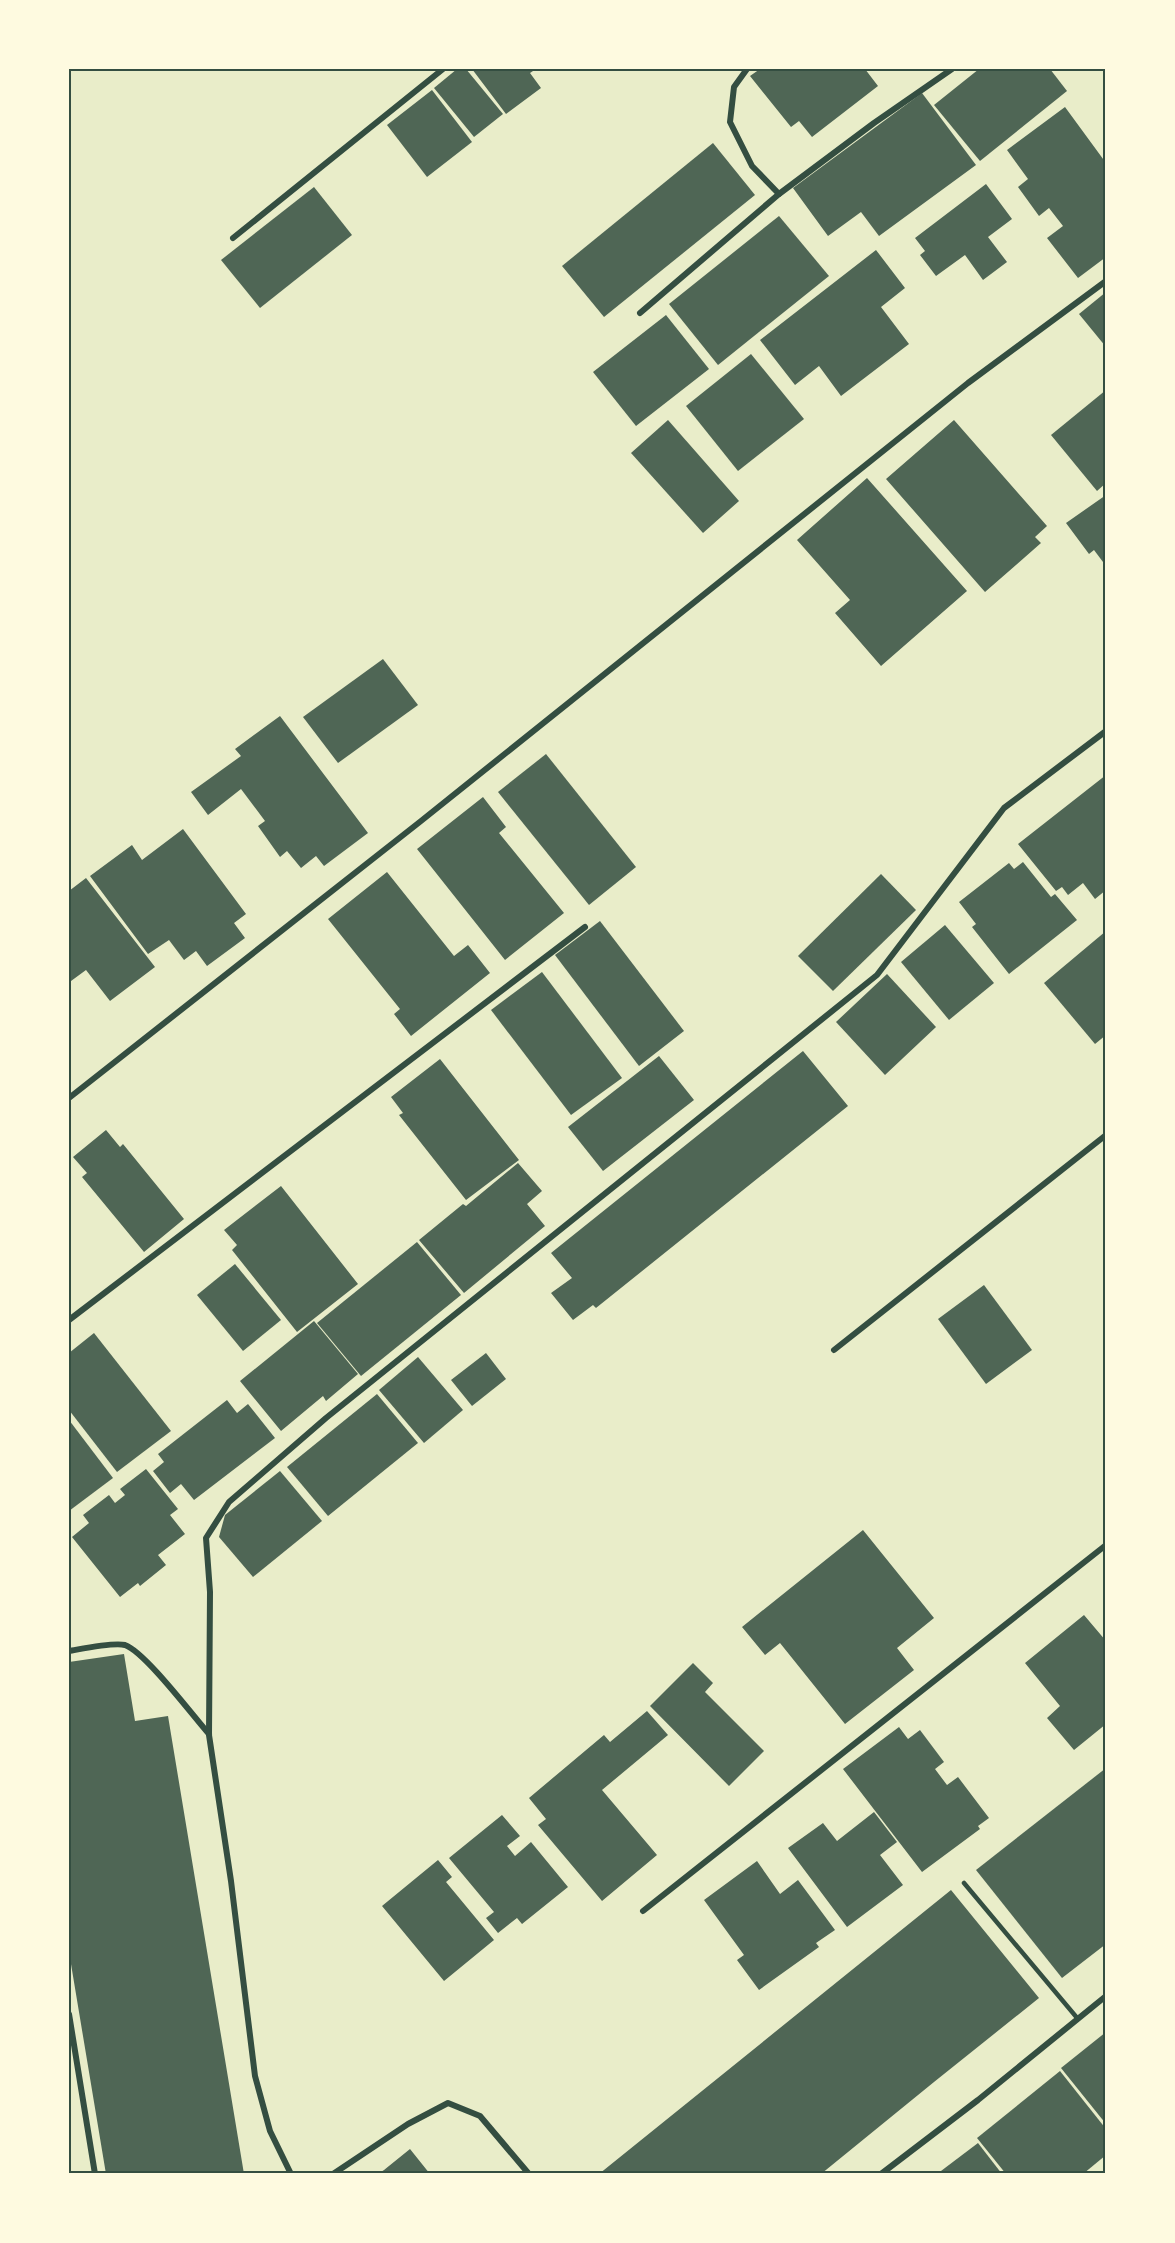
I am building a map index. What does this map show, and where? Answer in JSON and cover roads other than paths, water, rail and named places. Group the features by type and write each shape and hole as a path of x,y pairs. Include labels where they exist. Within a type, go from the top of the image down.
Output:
{"street":[{"path":"233,238 443,69"},
{"path":"747,69 734,87 730,122 752,166 779,194"},
{"path":"640,313 779,194 874,123 952,69"},
{"path":"69,1098 421,821 968,382 1106,281"},
{"path":"291,2174 270,2131 255,2076 231,1881 209,1735 210,1592 206,1538 229,1502 326,1418 877,975 1004,808 1106,731"},
{"path":"69,1320 585,927"},
{"path":"834,1350 1106,1135"},
{"path":"643,1911 1106,1545"},
{"path":"69,1652 93,1646 125,1646 151,1665 209,1735"},
{"path":"881,2174 978,2100 1106,1996"},
{"path":"69,2014 95,2174"},
{"path":"333,2174 408,2124 448,2103 480,2116 530,2174"}],"lane":[{"path":"964,1883 1078,2019"}]}
